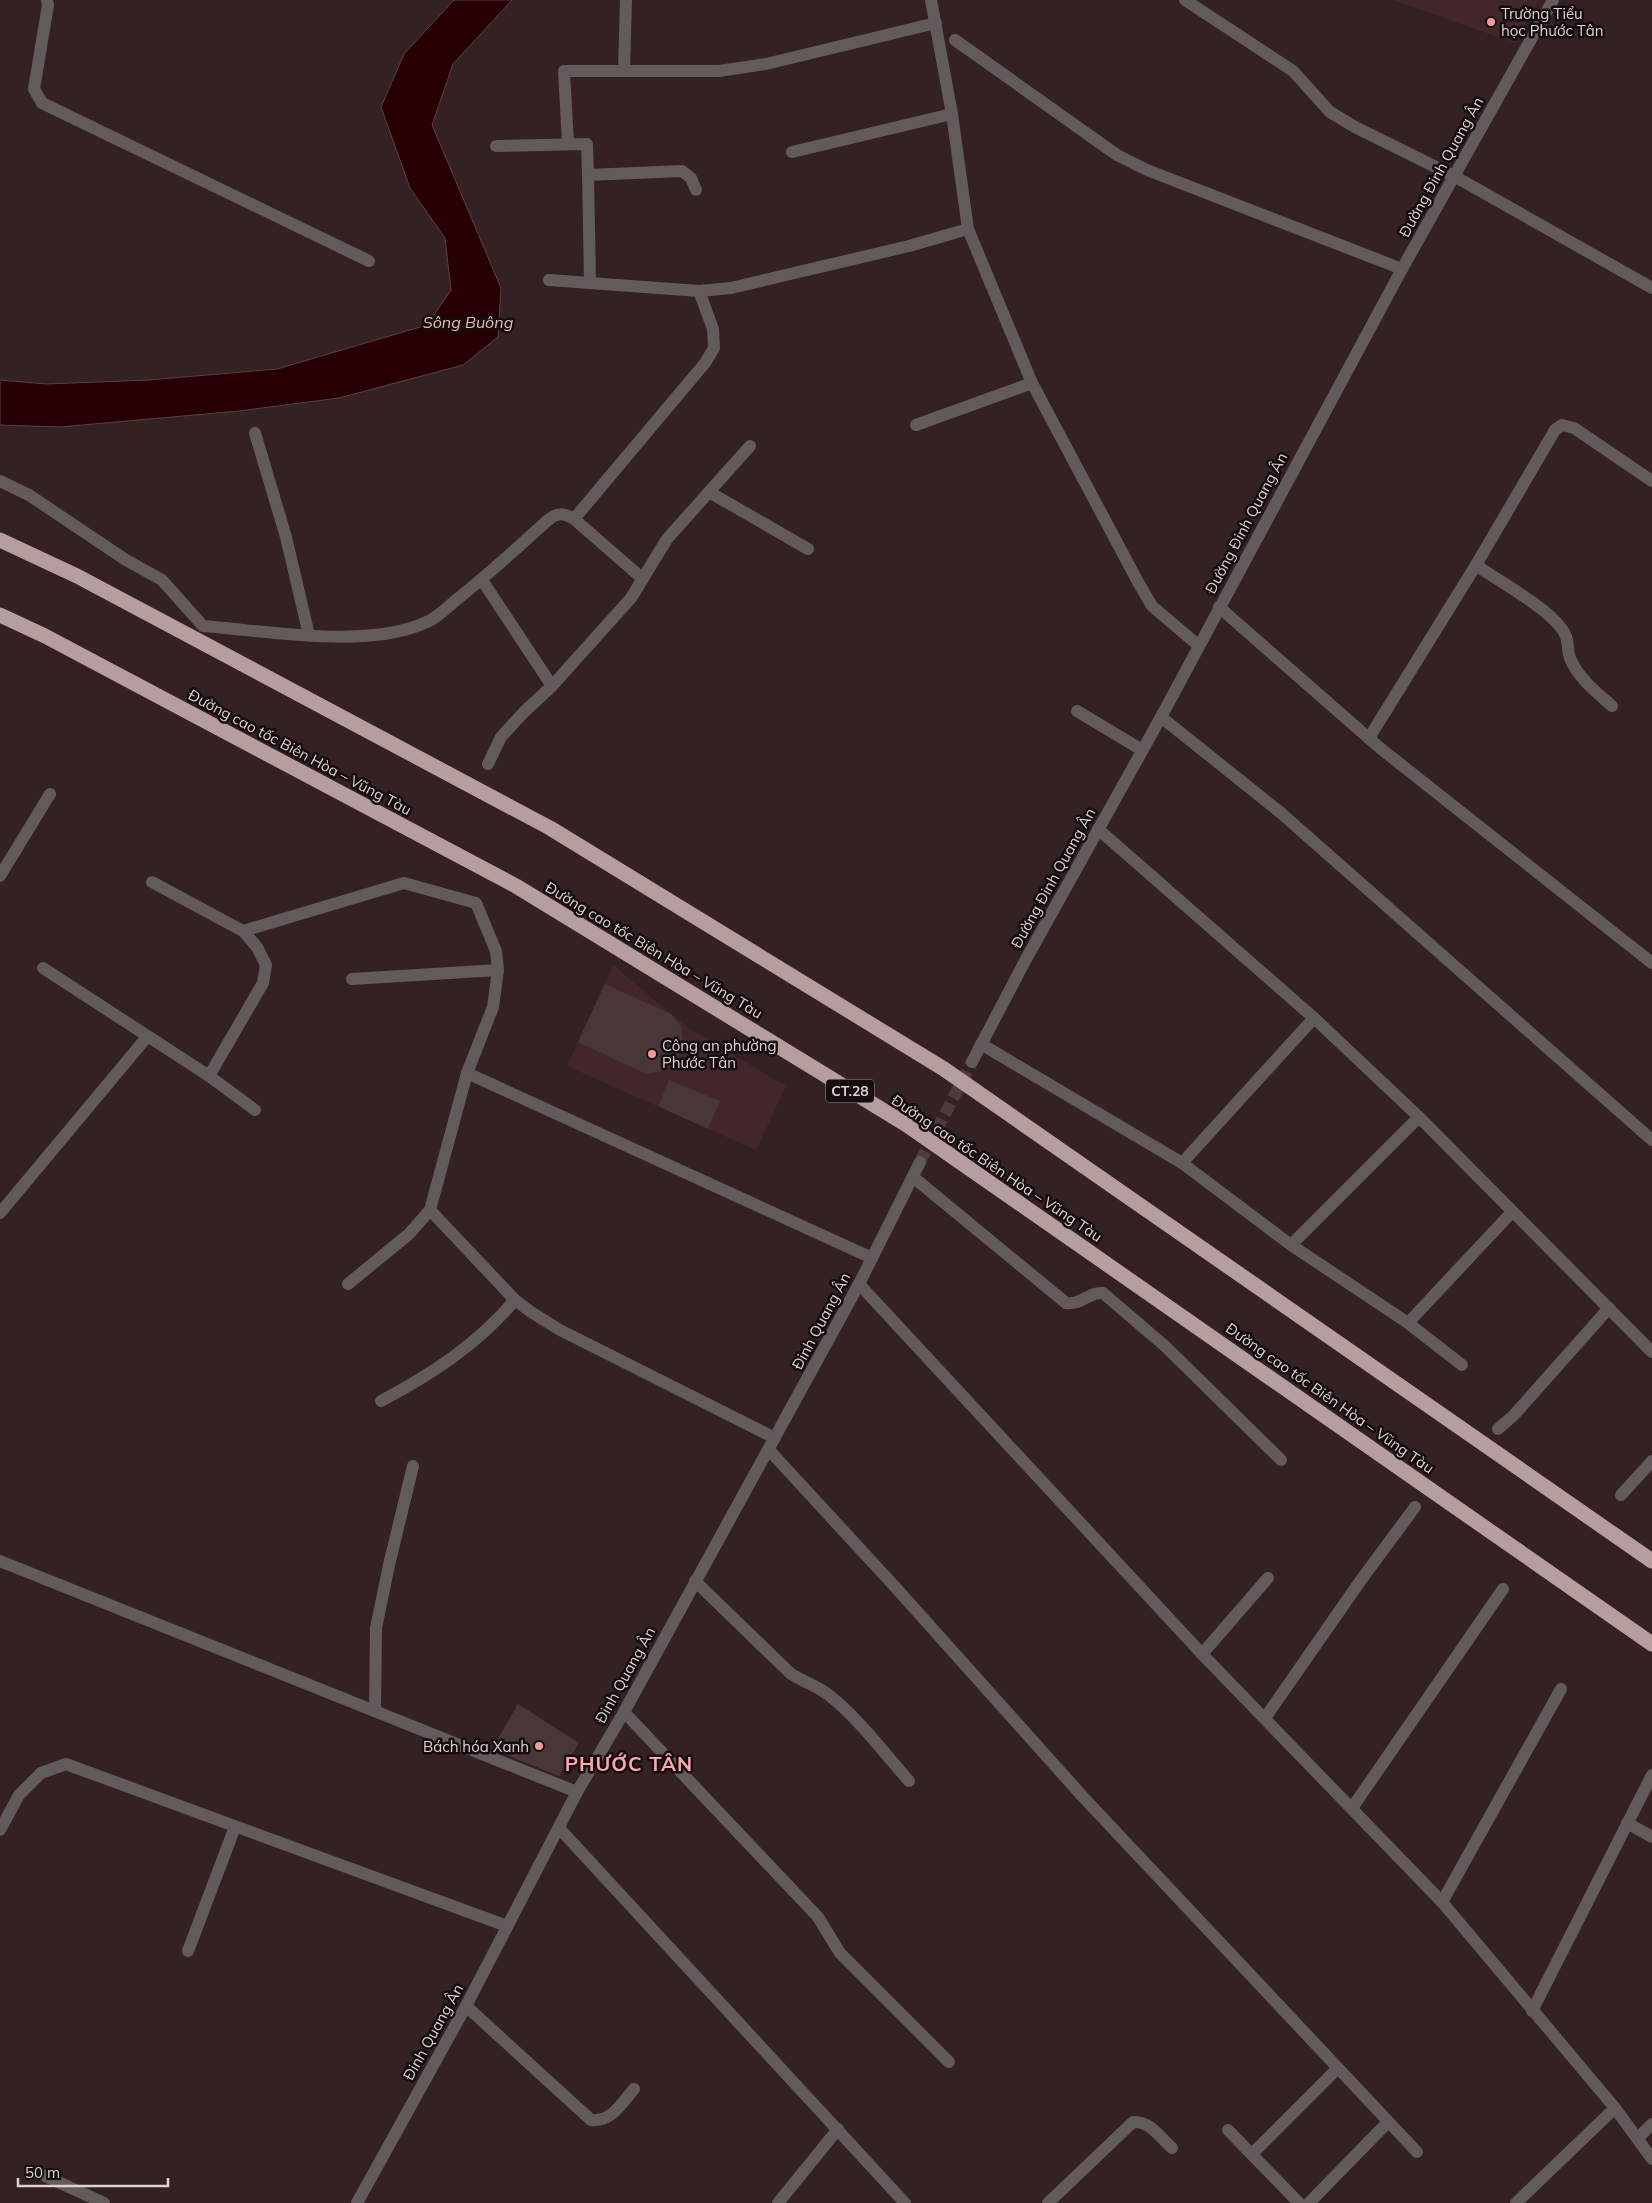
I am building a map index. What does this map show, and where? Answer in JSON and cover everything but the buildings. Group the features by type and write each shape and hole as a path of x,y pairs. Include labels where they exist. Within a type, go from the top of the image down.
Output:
{"highway":[{"path":"0,540 77,576 550,828 944,1069 1652,1561"},
{"name":"Đường cao tốc Biên Hòa – Vũng Tàu","path":"0,615 45,636 516,886 907,1126 1652,1644"}],"street":[{"path":"47,0 48,5 34,89 42,103 369,261"},
{"path":"624,70 626,0"},
{"path":"931,0 952,114 968,229 1032,383 1152,606 1199,646"},
{"path":"1185,0 1293,72 1330,112 1355,127 1454,176 1652,288"},
{"name":"Đường Đinh Quang Ân","path":"972,1062 1161,717 1402,269 1553,0"},
{"path":"568,143 564,71 719,71 766,64 936,23"},
{"path":"955,40 1118,155 1146,170 1402,269"},
{"path":"792,152 952,114"},
{"path":"496,146 587,144 590,283"},
{"path":"588,175 682,171 691,178 696,190"},
{"path":"549,280 699,291 731,288 908,246 968,229"},
{"path":"574,519 705,363 714,348 713,329 699,291"},
{"path":"916,425 1032,383"},
{"path":"1369,738 1476,565 1555,430 1562,425 1574,428 1652,481"},
{"path":"255,433 286,536 309,634"},
{"path":"488,764 501,737 552,686 631,598 652,560 667,539 750,446"},
{"path":"0,481 29,495 126,560 162,580 203,626 365,637 394,634 430,620 482,580 555,515 564,514 574,519 643,579"},
{"path":"709,492 808,548"},
{"path":"1476,565 1542,610 1561,627 1568,640 1569,655 1574,667 1583,679 1612,706"},
{"path":"482,580 552,686"},
{"path":"1219,607 1369,738 1652,963"},
{"path":"1077,711 1142,750"},
{"path":"1161,717 1281,813 1652,1140"},
{"path":"0,876 50,794"},
{"path":"1098,829 1314,1018 1419,1117 1652,1352"},
{"path":"152,882 243,931 257,947 266,965 263,983 209,1076"},
{"path":"243,931 404,883 476,903 496,952 498,970 494,1007 467,1074 430,1210 409,1234 348,1284"},
{"path":"43,968 209,1076 256,1110"},
{"path":"352,979 498,970"},
{"path":"1182,1164 1314,1018"},
{"path":"0,1213 147,1037"},
{"path":"981,1044 1182,1164 1291,1245 1408,1323 1462,1364"},
{"path":"467,1074 872,1258"},
{"path":"1291,1245 1419,1117"},
{"name":"Đinh Quang Ân","path":"357,2203 466,2006 577,1792 624,1712 776,1438 859,1284 920,1162"},
{"path":"913,1177 1066,1303 1075,1304 1096,1292 1103,1293 1166,1347 1280,1460"},
{"path":"430,1210 515,1300 531,1312 560,1330 776,1438"},
{"path":"1408,1323 1512,1212"},
{"path":"859,1284 1202,1654 1442,1902 1615,2108 1652,2159"},
{"path":"381,1402 419,1381 468,1347 487,1331 515,1300"},
{"path":"1498,1429 1514,1415 1609,1308"},
{"path":"769,1450 897,1589 1084,1798 1416,2152"},
{"path":"1621,1494 1652,1462"},
{"path":"376,1711 376,1628 388,1565 413,1466"},
{"path":"1265,1718 1361,1580 1415,1507"},
{"path":"0,1561 577,1792"},
{"path":"1202,1654 1268,1578"},
{"path":"695,1581 790,1673 818,1688 843,1708 909,1781"},
{"path":"1352,1808 1503,1589"},
{"path":"1442,1902 1561,1689"},
{"path":"624,1712 818,1917 840,1953 949,2062"},
{"path":"0,1830 3,1816 19,1795 41,1773 66,1764 507,1926"},
{"path":"1532,2011 1652,1775"},
{"path":"1627,1823 1652,1837"},
{"path":"188,1951 235,1827"},
{"path":"559,1828 838,2128 905,2203"},
{"path":"466,2006 591,2120 601,2121 610,2117 634,2089"},
{"path":"1252,2154 1337,2069"},
{"path":"1516,2203 1615,2108"},
{"path":"1048,2203 1133,2122 1141,2121 1148,2124 1172,2148"},
{"path":"1309,2203 1388,2122"},
{"path":"1638,2138 1652,2124"},
{"path":"778,2203 838,2128"},
{"path":"1228,2130 1299,2203"},
{"path":"45,2176 104,2203"}],"shaded area":[{"name":"Trường Tiểu học Phước Tân","path":"1393,0 1539,0 1515,43"},
{"name":"Công an phường Phước Tân","path":"613,965 687,1027 786,1086 756,1150 567,1066"}],"water":[{"name":"Sông Buông","path":"454,0 512,0 453,64 432,125 501,288 498,337 463,365 339,398 239,411 60,427 0,425 0,380 46,384 149,380 277,369 427,325 451,290 445,238 410,188 381,107 404,54"}],"tunnel":[{"path":"920,1162 972,1062"}],"place":[{"name":"Trường Tiểu học Phước Tân","path":"1491,22"},
{"name":"Công an phường Phước Tân","path":"652,1054"},
{"name":"Bách hóa Xanh","path":"539,1746"}],"district":[{"name":"PHƯỚC TÂN","path":"629,1763"}]}
